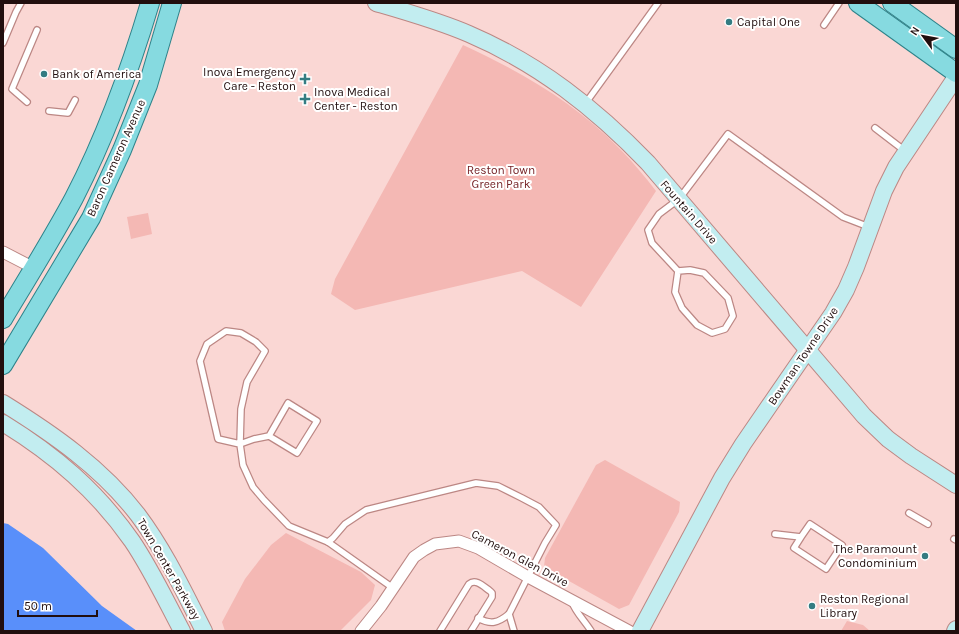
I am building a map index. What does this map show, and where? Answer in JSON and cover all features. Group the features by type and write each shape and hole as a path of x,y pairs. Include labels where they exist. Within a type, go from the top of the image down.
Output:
{"main road":[{"name":"Baron Cameron Avenue","path":"3,319 74,197 101,141 125,81 150,3"},
{"name":"Baron Cameron Avenue","path":"3,365 91,218 122,150 148,85 172,3"},
{"path":"858,3 956,73"},
{"path":"892,3 956,49"}],"street":[{"name":"Fountain Drive","path":"376,3 456,29 503,50 536,69 585,104 622,136 648,163 864,416 888,439 956,485"},
{"name":"Bowman Towne Drive","path":"640,631 716,487 743,444 833,313 846,290 884,192 906,151 956,77"},
{"path":"3,252 34,268"},
{"name":"Town Center Parkway","path":"3,403 38,424 65,444 101,475 138,514 153,537 204,631"},
{"name":"Town Center Parkway","path":"3,423 29,439 70,471 112,514 133,542 182,631"},
{"name":"Cameron Glen Drive","path":"361,631 374,616 414,557 435,544 459,541 478,548 528,577 629,631"}],"lane":[{"path":"3,43 21,3"},
{"path":"585,104 658,3"},
{"path":"824,25 839,3"},
{"path":"27,102 12,89 37,30"},
{"path":"49,112 68,113 75,100"},
{"path":"875,128 906,151"},
{"path":"678,271 652,243 648,230 659,214 678,199 728,134 843,218 871,228"},
{"path":"690,270 704,273 728,298 732,316 726,329 712,334 697,325 682,308 675,292 678,271 690,270"},
{"path":"269,436 288,403 317,421 298,453 269,436 240,444 218,439 200,361 207,344 226,332 241,333 256,342 265,351 247,382 241,409 240,444 244,465 253,487 289,526 328,542 393,588"},
{"path":"328,542 345,524 366,510 476,483 498,486 539,507 556,525 545,543 509,614 500,621 492,623 478,618"},
{"path":"909,513 928,524"},
{"path":"810,524 842,545 826,569 794,548 801,537 810,524"},
{"path":"775,534 801,537"},
{"path":"440,631 469,584 475,581 492,593 492,597 471,631"},
{"path":"571,600 574,609 591,631"},
{"path":"509,614 514,631"}],"green space":[{"name":"Reston Town Green Park","path":"463,45 526,77 585,117 625,154 656,191 581,307 522,271 355,310 331,294 335,279"},
{"path":"148,213 152,234 131,239 127,217"},
{"path":"605,460 680,502 679,512 629,605 619,609 544,567 545,558 596,465"},
{"path":"286,533 361,572 375,585 371,600 340,631 225,631 222,622 245,579 271,545"},
{"path":"847,621 863,625 870,631 841,631"}],"water":[{"path":"3,523 8,524 43,548 102,606 137,631 3,631"}],"place":[{"name":"Capital One","path":"729,22"},
{"name":"Bank of America","path":"44,74"},
{"name":"Inova Emergency Care - Reston","path":"305,79"},
{"name":"Inova Medical Center - Reston","path":"305,99"},
{"name":"The Paramount Condominium","path":"925,556"},
{"name":"Reston Regional Library","path":"812,606"}]}
